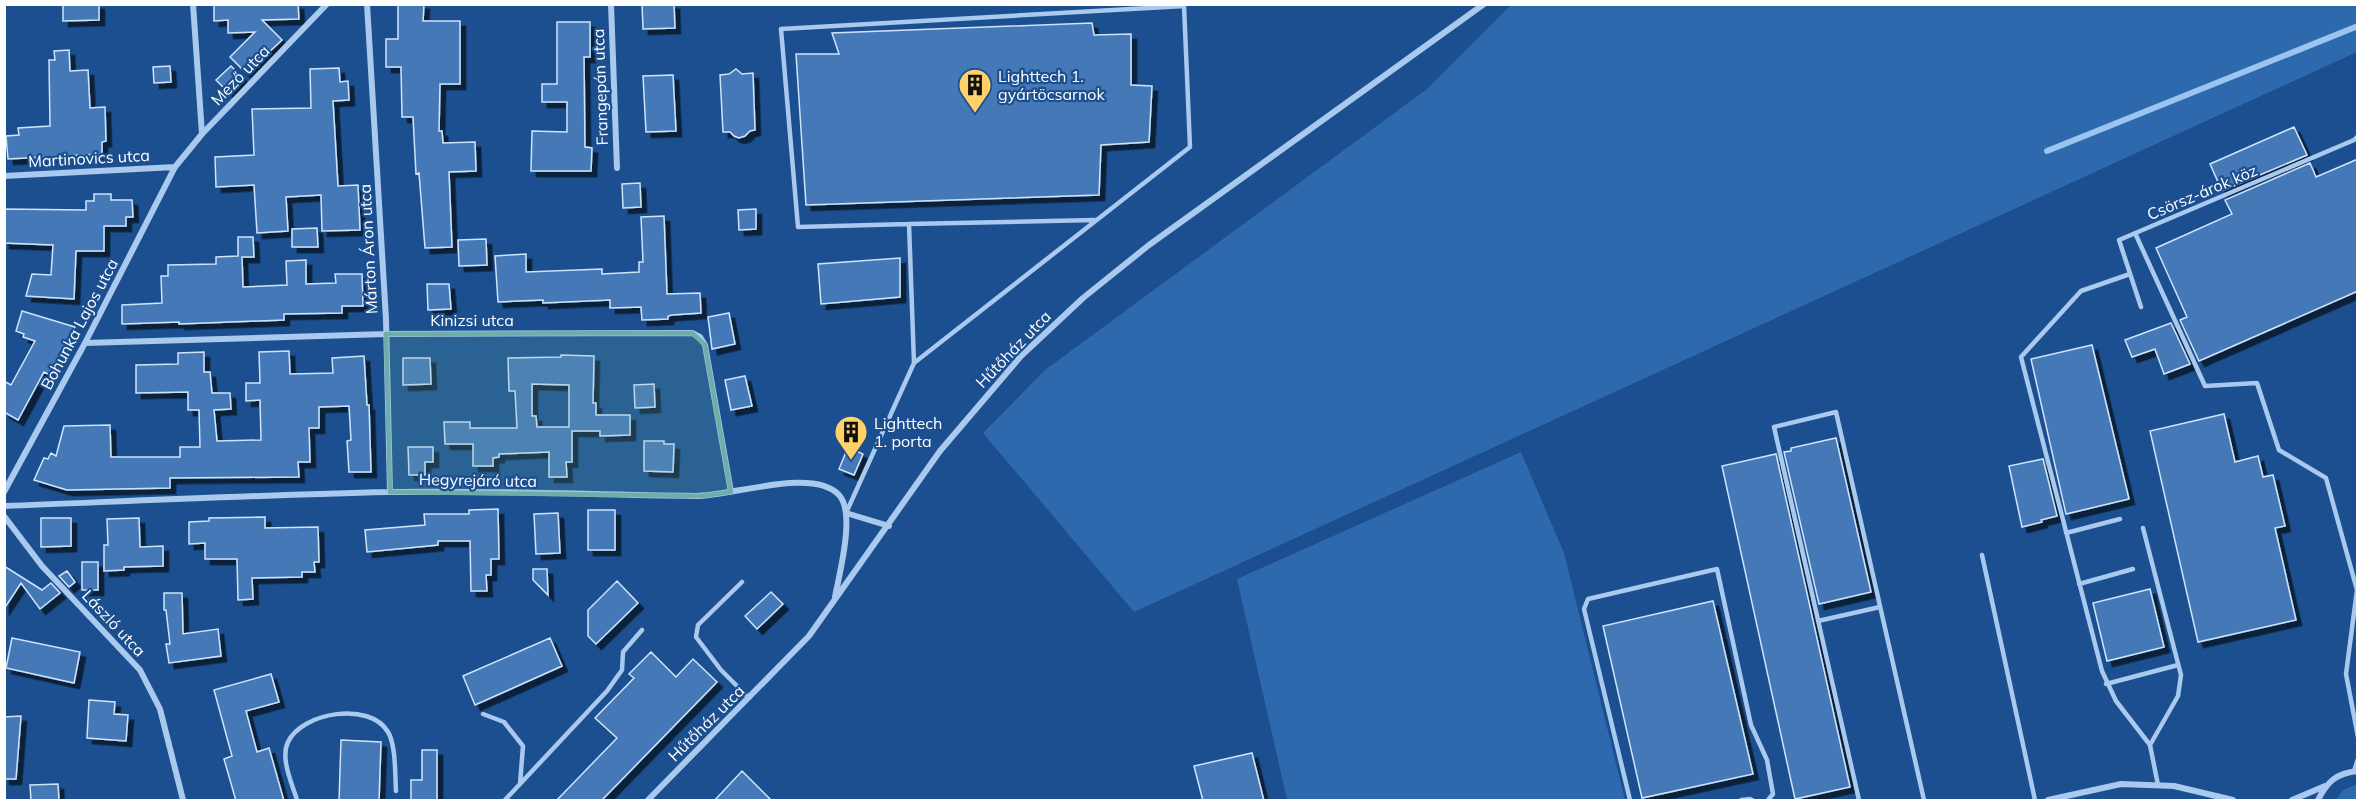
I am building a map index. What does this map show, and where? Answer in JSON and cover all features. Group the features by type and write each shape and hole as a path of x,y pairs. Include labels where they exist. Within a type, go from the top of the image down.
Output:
{"street":[{"path":"194,4 202,134"},
{"name":"Mező utca","path":"175,167 202,134 327,4"},
{"name":"Márton Áron utca","path":"367,4 386,334 390,492"},
{"name":"Frangepán utca","path":"611,4 617,168"},
{"name":"Hűtőház utca","path":"648,801 809,636 947,442 1021,356 1083,298 1149,245 1484,4"},
{"name":"Martinovics utca","path":"4,176 175,167"},
{"name":"Bohunka Lajos utca","path":"4,492 85,343 175,167"},
{"name":"Kinizsi utca","path":"85,343 386,334 692,333 700,337 705,345 731,492"},
{"name":"Hegyrejáró utca","path":"4,506 390,492 690,496 813,483 840,496 846,513"},
{"path":"835,601 846,530 846,513 889,526"},
{"name":"László utca","path":"4,516 42,566 140,670 160,709 183,801"},
{"path":"2292,801 2325,786 2338,776 2356,771"},
{"path":"2048,801 2121,784 2174,786 2233,801"},
{"path":"2318,801 2325,786"}],"lane":[{"path":"914,363 1190,147 1184,5 781,29 798,227 1095,220"},
{"name":"Csörsz-árok köz","path":"2141,307 2119,240 2354,140 2358,136"},
{"path":"846,513 914,363 909,224"},
{"path":"2135,233 2205,386 2257,383 2279,450 2326,478 2357,590 2346,674 2358,737"},
{"path":"2130,274 2081,291 2021,357 2106,684 2116,701 2150,745 2158,785"},
{"path":"1859,801 1774,427 1836,412 1924,801"},
{"path":"2066,533 2120,519"},
{"path":"2143,528 2181,675 2178,696 2150,745"},
{"path":"1982,555 2035,801"},
{"path":"1630,801 1584,609 1588,599 1717,569 1751,725 1767,760 1773,794 1768,801"},
{"path":"2079,584 2133,569"},
{"path":"742,582 698,625 696,637 721,670 749,698"},
{"path":"1818,621 1880,607"},
{"path":"505,801 607,691 622,670 623,652 642,630"},
{"path":"2106,684 2178,665"},
{"path":"297,801 285,760 288,743 299,728 315,718 351,713 373,718 388,732 394,757 396,791"},
{"path":"483,714 504,722 522,746 520,784"},
{"path":"2356,771 2358,759"},
{"path":"1741,801 1750,798 1752,801"}],"highlighted area":[{"path":"692,333 705,345 731,492 702,496 390,492 386,334"}],"shaded area":[{"path":"1512,4 2357,5 2357,52 1134,612 983,433 1045,370 1427,89"},
{"path":"1521,452 1564,553 1625,800 1287,800 1237,579"},
{"path":"2357,784 2357,800 2336,800 2343,790"}],"building":[{"path":"63,4 99,4 99,20 63,21"},
{"path":"214,4 298,4 299,19 262,20 282,40 268,53 266,51 245,72 230,57 255,32 228,33 228,20 214,21"},
{"path":"398,4 424,4 423,21 460,21 460,84 440,84 439,131 442,131 443,143 475,142 476,171 449,172 452,247 425,248 419,173 416,174 413,117 402,117 401,67 386,67 386,39 398,39"},
{"path":"642,4 674,4 675,28 643,29"},
{"path":"557,22 590,22 590,57 584,57 585,147 592,148 591,171 531,171 532,131 567,132 567,102 542,102 542,84 557,84"},
{"name":"Lighttech 1. gyártöcsarnok","path":"1092,23 1094,35 1131,34 1131,85 1152,86 1149,142 1101,145 1099,195 806,205 796,54 839,54 832,33"},
{"path":"69,50 70,71 88,70 90,108 105,107 106,141 102,142 102,154 8,159 6,136 19,135 18,128 50,126 49,60 55,60 54,51"},
{"path":"170,66 171,82 154,83 153,67"},
{"path":"231,66 243,78 228,92 216,80"},
{"path":"339,68 340,82 348,81 349,100 333,101 338,186 358,185 360,230 322,231 321,195 286,197 288,231 257,233 254,185 216,187 215,157 254,155 252,109 311,108 310,69"},
{"path":"736,69 742,74 753,73 755,130 739,138 730,132 723,132 720,75 729,74"},
{"path":"673,75 676,131 646,132 643,76"},
{"path":"2294,127 2307,155 2222,191 2210,164"},
{"path":"2358,159 2358,291 2199,361 2180,320 2187,317 2156,248 2232,214 2225,200 2310,163 2316,177"},
{"path":"640,183 641,207 623,208 622,184"},
{"path":"94,194 111,194 111,200 132,200 133,217 126,217 126,226 104,226 104,251 76,251 74,299 26,296 32,274 51,275 53,245 4,243 4,209 86,210 86,201 94,201"},
{"path":"756,209 756,229 739,230 738,210"},
{"path":"664,216 667,294 700,293 701,313 672,315 668,316 668,319 642,320 641,307 610,308 610,300 543,303 543,300 498,302 495,256 526,254 526,272 602,269 602,274 639,272 639,262 643,262 641,217"},
{"path":"317,228 318,247 292,247 292,229"},
{"path":"238,237 253,237 254,257 242,257 243,287 287,285 286,261 306,260 306,284 336,283 335,274 362,274 363,306 342,306 342,313 284,314 284,320 122,324 122,305 162,303 161,276 168,276 168,265 216,264 216,257 238,256"},
{"path":"486,239 487,265 459,266 458,240"},
{"path":"900,258 900,297 821,304 818,264"},
{"path":"427,284 449,284 451,309 428,310"},
{"path":"22,311 75,327 50,375 44,372 18,420 4,412 4,381 11,385 35,341 23,337 24,334 16,331"},
{"path":"729,313 735,344 712,349 708,317"},
{"path":"2171,323 2190,364 2164,374 2155,349 2132,357 2125,340"},
{"path":"2092,345 2129,499 2066,514 2031,359"},
{"path":"289,351 290,374 333,373 332,358 364,356 367,405 369,405 371,472 349,472 347,441 351,440 349,406 319,407 319,428 309,428 310,462 298,462 299,477 170,478 170,488 67,490 34,480 44,458 48,459 51,453 56,456 64,426 110,425 111,457 180,457 180,447 200,447 199,410 188,410 188,392 136,393 136,365 178,364 178,353 204,352 204,372 210,372 212,393 230,393 231,409 214,410 217,441 261,440 260,400 246,401 246,383 260,383 259,352"},
{"path":"561,355 594,356 593,403 596,403 596,415 630,415 630,435 600,436 600,431 572,431 572,462 566,462 567,477 549,477 549,452 499,454 499,457 493,458 493,466 473,466 473,444 445,444 444,422 470,422 470,428 517,428 515,391 509,391 508,358 561,357","holes":["532,384 569,385 569,427 537,427 536,416 532,416"]},
{"path":"403,358 430,358 431,384 403,385"},
{"path":"745,376 752,406 731,410 725,380"},
{"path":"654,384 655,407 635,408 634,385"},
{"path":"2224,414 2235,462 2258,456 2263,477 2273,475 2285,526 2275,528 2296,620 2198,642 2150,431"},
{"path":"1836,438 1871,592 1819,604 1784,452 1791,451 1791,448"},
{"path":"644,441 664,441 664,444 674,444 673,472 644,471"},
{"path":"408,447 433,447 433,462 425,462 425,475 409,475"},
{"name":"Lighttech 1. porta","path":"848,447 863,454 854,475 839,469"},
{"path":"1776,454 1850,787 1795,799 1722,466"},
{"path":"2043,459 2057,516 2022,527 2009,466"},
{"path":"498,509 499,559 491,559 491,575 486,575 487,591 471,591 470,541 438,541 438,545 367,552 365,530 425,525 424,514 469,514 469,510"},
{"path":"588,510 615,510 615,550 588,550"},
{"path":"558,513 560,553 536,554 534,514"},
{"path":"265,517 265,528 318,527 319,562 314,562 315,572 302,572 302,577 252,578 253,599 238,600 237,559 205,559 205,543 189,544 189,522 209,521 209,518"},
{"path":"41,518 71,518 71,546 41,547"},
{"path":"139,518 140,547 163,546 163,566 124,567 124,570 104,571 104,545 108,545 107,519"},
{"path":"82,562 98,562 98,590 82,590"},
{"path":"4,566 42,590 51,583 60,593 40,609 21,583 4,609"},
{"path":"533,569 547,569 548,595 533,580"},
{"path":"67,571 75,582 69,587 59,576"},
{"path":"617,581 638,603 596,644 588,636 588,610"},
{"path":"2150,589 2164,647 2107,661 2093,603"},
{"path":"771,592 783,604 757,629 745,616"},
{"path":"164,593 182,593 183,634 218,629 221,656 169,663 166,644 170,644 166,610 164,610"},
{"path":"1713,601 1753,774 1642,798 1603,626"},
{"path":"12,638 80,652 74,683 6,668"},
{"path":"550,638 562,666 475,705 463,676"},
{"path":"651,652 676,677 693,659 717,682 601,801 556,801 617,738 595,718 634,678 629,674"},
{"path":"271,674 279,702 246,711 257,752 269,748 284,801 236,801 224,759 232,756 214,690"},
{"path":"89,700 115,702 114,714 128,715 126,741 87,738"},
{"path":"21,716 16,779 4,779 4,717"},
{"path":"341,740 381,742 379,801 339,801"},
{"path":"422,750 437,750 437,801 411,801 411,780 422,780"},
{"path":"1252,753 1264,801 1203,801 1194,766"},
{"path":"742,771 772,801 714,801"},
{"path":"58,784 59,801 31,801 30,785"}],"waterway":[{"path":"2047,151 2358,26"}],"place":[{"name":"Lighttech 1. gyártöcsarnok","path":"975,114"},
{"name":"Lighttech 1. porta","path":"851,461"}]}
